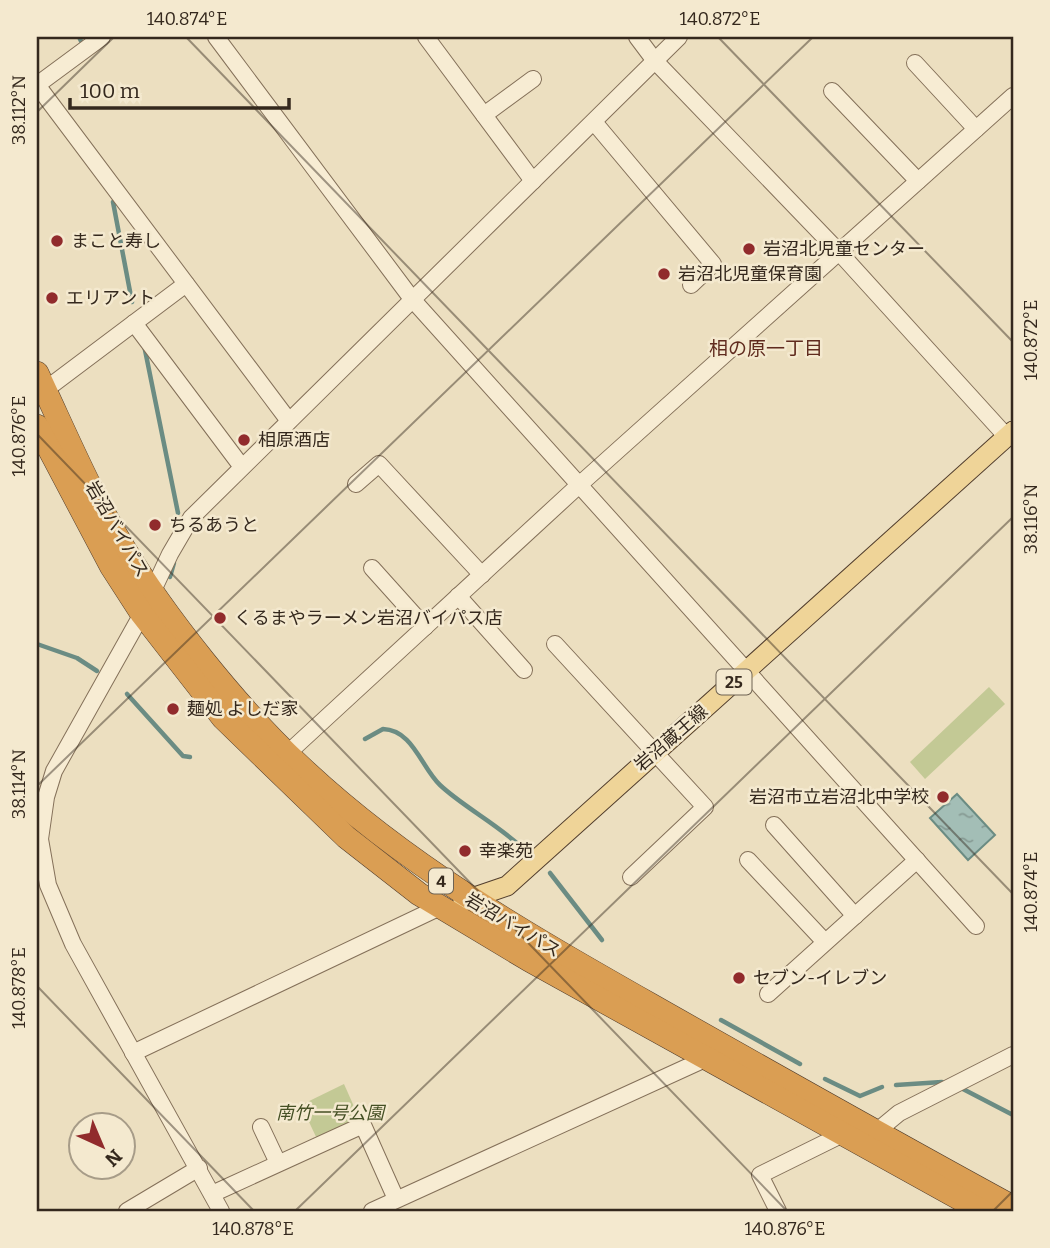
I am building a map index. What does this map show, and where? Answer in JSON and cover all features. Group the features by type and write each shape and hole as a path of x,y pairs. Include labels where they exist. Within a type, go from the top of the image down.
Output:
{"highway":[{"name":"岩沼バイパス","path":"41,381 104,513 152,590 232,691 288,753 355,816 470,900 1013,1208"},
{"name":"岩沼バイパス","path":"37,426 111,566 142,614 223,718 346,837 440,907 705,1059 982,1211"}],"main road":[{"name":"岩沼蔵王線","path":"440,907 470,900 507,886 1010,434"}],"street":[{"path":"102,37 37,85 289,421"},
{"path":"216,37 412,299 976,926"},
{"path":"426,37 533,181"},
{"path":"637,37 655,61 1010,434"},
{"path":"221,1211 73,944 48,885 38,839 54,771 142,614 191,518 679,37"},
{"path":"915,63 976,129"},
{"path":"484,116 533,79"},
{"path":"832,91 918,181"},
{"path":"288,753 578,486 1013,96"},
{"path":"594,122 713,264 691,285"},
{"path":"41,381 134,323 186,284"},
{"path":"134,323 242,467"},
{"path":"356,484 379,464 482,575"},
{"path":"372,569 425,627"},
{"path":"458,596 524,670"},
{"path":"555,644 705,807 631,877"},
{"path":"774,825 855,916"},
{"path":"748,860 825,943"},
{"path":"768,994 917,860"},
{"path":"133,1053 440,907"},
{"path":"876,1132 899,1113 1013,1055"},
{"path":"372,1211 705,1059"},
{"path":"212,1194 363,1125 396,1199"},
{"path":"261,1127 278,1163"},
{"path":"778,1211 760,1175 843,1134"},
{"path":"127,1211 199,1168"}],"green space":[{"path":"989,687 1005,704 925,779 910,762"},
{"name":"南竹一号公園","path":"344,1084 360,1120 318,1141 301,1105"}],"water":[{"path":"957,794 995,835 968,860 930,818"}],"waterway":[{"path":"79,37 81,41"},
{"path":"113,202 132,302"},
{"path":"144,345 178,513"},
{"path":"170,577 174,563"},
{"path":"37,644 77,658 97,671"},
{"path":"127,694 183,756 190,757"},
{"path":"365,739 383,729 402,736 440,785 519,845"},
{"path":"550,873 602,940"},
{"path":"721,1020 800,1064"},
{"path":"825,1079 860,1096 882,1087"},
{"path":"896,1085 942,1082"},
{"path":"961,1088 1013,1115"}],"place":[{"name":"まこと寿し","path":"57,241"},
{"name":"岩沼北児童センター","path":"749,249"},
{"name":"岩沼北児童保育園","path":"664,274"},
{"name":"エリアント","path":"52,298"},
{"name":"相原酒店","path":"244,440"},
{"name":"ちるあうと","path":"155,525"},
{"name":"くるまやラーメン岩沼バイパス店","path":"220,618"},
{"name":"麺処 よしだ家","path":"173,709"},
{"name":"岩沼市立岩沼北中学校","path":"943,797"},
{"name":"幸楽苑","path":"465,851"},
{"name":"セブン-イレブン","path":"739,978"}],"district":[{"name":"相の原一丁目","path":"766,348"}]}
